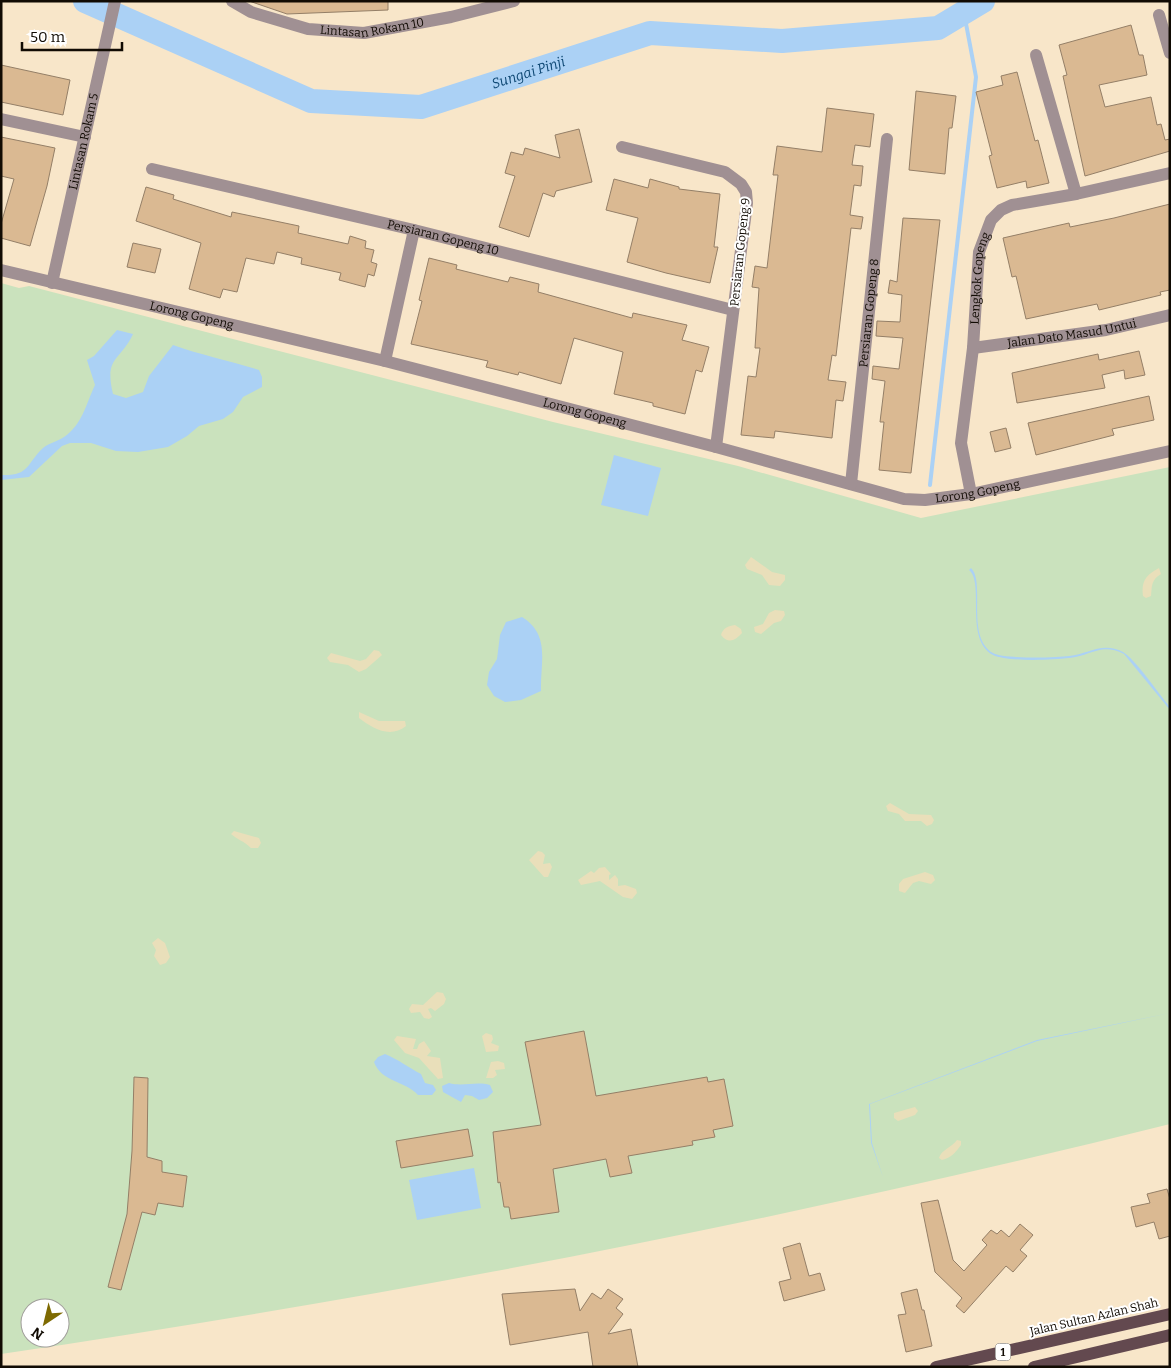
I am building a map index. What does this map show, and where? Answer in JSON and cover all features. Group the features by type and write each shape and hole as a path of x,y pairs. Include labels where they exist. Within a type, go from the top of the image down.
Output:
{"main road":[{"name":"Jalan Sultan Azlan Shah","path":"936,1367 1170,1314"},
{"path":"1034,1367 1170,1335"}],"street":[{"name":"Lintasan Rokam 5","path":"52,283 115,1"},
{"name":"Lintasan Rokam 10","path":"232,1 251,12 308,29 364,32 451,17 514,1"},
{"path":"1159,15 1170,54"},
{"path":"1036,56 1076,194"},
{"path":"1,119 85,137"},
{"name":"Persiaran Gopeng 8","path":"851,484 887,140"},
{"name":"Persiaran Gopeng 9","path":"622,147 725,172 741,184 746,192 747,203 716,447"},
{"name":"Persiaran Gopeng 10","path":"152,169 414,230 733,310"},
{"name":"Lengkok Gopeng","path":"971,494 962,443 973,348 979,252 991,220 1001,210 1012,205 1076,194 1170,173"},
{"path":"385,361 414,230"},
{"name":"Lorong Gopeng","path":"1,270 385,361 716,447 904,499 925,500 971,494 1170,452"},
{"name":"Jalan Dato Masud Untui","path":"973,348 1106,330 1170,315"}],"green space":[{"path":"1,283 19,288 29,286 553,422 738,466 921,518 1170,467 1170,1124 1025,1159 735,1224 442,1281 70,1343 70,1298 20,1298 20,1348 39,1348 1,1354"}],"sand":[{"path":"751,557 772,572 785,575 785,580 780,586 769,585 762,575 747,569 745,565"},
{"path":"1159,568 1161,574 1154,581 1151,596 1146,598 1143,596 1145,579"},
{"path":"775,610 784,611 785,615 781,621 774,623 761,634 755,632 754,627 763,624 769,613"},
{"path":"735,625 741,629 742,633 737,638 726,640 721,635 723,631"},
{"path":"374,650 379,651 382,655 366,669 359,672 348,665 330,662 327,658 331,653 360,661 366,659"},
{"path":"359,712 379,721 405,721 406,726 394,732 381,731 359,718"},
{"path":"890,803 909,814 931,815 934,820 932,824 927,826 921,821 905,821 899,814 888,811 886,806"},
{"path":"234,831 259,838 261,843 258,848 251,848 231,834"},
{"path":"538,851 545,855 543,864 550,863 552,867 548,877 544,877 529,860"},
{"path":"605,867 611,874 609,875 609,880 615,875 618,879 618,886 625,885 636,889 637,893 632,899 623,897 600,881 581,885 578,880 591,871 594,873 599,868"},
{"path":"925,872 933,875 935,880 931,884 919,881 913,883 905,893 899,891 899,884 903,879"},
{"path":"158,938 165,943 170,957 166,963 160,965 154,956 156,950 152,943"},
{"path":"437,992 443,993 446,999 444,1004 435,1011 431,1008 428,1009 432,1017 429,1019 424,1018 420,1012 411,1013 409,1009 412,1004 423,1005"},
{"path":"486,1033 492,1035 491,1043 499,1046 498,1051 486,1052 482,1036"},
{"path":"397,1036 416,1039 413,1049 417,1049 419,1044 424,1041 431,1051 427,1056 440,1058 443,1078 438,1079 419,1058 405,1053 394,1040"},
{"path":"498,1061 504,1063 505,1069 495,1070 497,1075 493,1078 486,1078 491,1062"},
{"path":"915,1107 918,1111 915,1115 898,1121 894,1118 894,1113"},
{"path":"957,1140 961,1141 961,1145 951,1156 942,1160 939,1158 942,1153"}],"water":[{"path":"117,330 133,334 112,366 110,373 113,394 126,398 143,392 149,376 173,345 259,370 262,377 262,387 243,397 233,412 223,419 199,426 187,436 168,447 138,452 116,451 91,443 70,443 62,446 29,477 1,480 1,475 10,475 23,471 43,448 64,437 75,426 83,414 95,385 87,360 94,356"},
{"path":"614,455 661,468 648,516 601,505"},
{"path":"971,568 977,585 980,635 985,645 993,653 1018,657 1053,657 1076,655 1102,648 1116,649 1123,652 1134,662 1170,707 1170,710 1124,654 1116,651 1102,649 1077,657 1041,660 1009,659 993,655 984,647 979,637 975,587 969,570"},
{"path":"522,617 537,632 540,641 542,650 541,691 521,700 505,702 494,696 487,685 489,672 497,659 500,635 506,622"},
{"path":"1170,1013 1037,1041 870,1104 872,1143 883,1177 871,1143 869,1104 1037,1040"},
{"path":"385,1054 421,1074 425,1083 433,1085 436,1090 432,1095 418,1095 413,1090 382,1074 374,1062 378,1057"},
{"path":"449,1083 490,1085 493,1092 487,1098 479,1100 465,1095 461,1102 443,1092 442,1086"},
{"path":"474,1168 481,1208 417,1220 409,1180"}],"building":[{"path":"249,1 388,1 388,10 287,14"},
{"path":"1131,25 1139,55 1143,55 1147,75 1099,85 1105,107 1151,97 1157,125 1161,124 1165,140 1170,139 1170,151 1085,176 1063,76 1067,75 1059,45"},
{"path":"1,65 70,80 63,115 1,102"},
{"path":"1017,72 1035,141 1038,140 1049,183 1027,188 1026,181 997,188 989,156 992,155 976,92 1003,85 1001,76"},
{"path":"916,91 956,96 952,128 949,128 945,174 909,170"},
{"path":"827,108 874,114 870,147 855,145 852,165 863,166 861,186 854,185 850,215 863,217 861,229 851,228 836,356 832,355 828,380 846,382 843,401 836,400 832,438 775,431 774,438 741,435 748,376 756,377 760,348 755,348 759,288 752,287 755,266 767,268 778,175 773,175 777,146 822,152"},
{"path":"579,129 592,182 556,191 554,197 543,193 529,237 499,227 515,176 505,173 511,152 523,155 525,148 560,158 555,135"},
{"path":"1,137 55,148 47,186 30,246 1,238 1,224 14,179 1,176"},
{"path":"614,179 648,188 650,179 679,187 679,189 720,194 714,247 718,247 710,283 627,262 638,218 606,210"},
{"path":"146,187 174,195 173,199 231,217 232,212 299,226 298,233 348,244 350,236 366,241 365,248 374,250 371,262 377,264 374,276 368,274 365,287 339,280 341,273 301,264 302,258 277,252 274,264 246,258 237,292 223,289 220,298 189,289 201,243 136,221"},
{"path":"1170,204 1170,290 1160,292 1161,295 1099,310 1097,304 1026,319 1016,276 1012,277 1003,238 1069,223 1070,227"},
{"path":"903,218 940,220 911,473 879,470 884,422 880,422 885,381 872,379 873,366 899,369 903,338 876,336 877,321 900,322 902,295 888,293 890,280 897,282"},
{"path":"133,243 161,249 155,273 127,267"},
{"path":"429,258 457,265 456,269 508,282 510,277 539,284 538,292 632,318 633,313 687,325 682,340 709,347 702,372 696,370 685,414 653,406 653,403 614,394 623,352 574,338 561,384 519,372 518,375 486,367 488,361 411,344 422,301 419,300"},
{"path":"1139,351 1145,375 1125,379 1124,370 1102,375 1105,388 1017,403 1012,373 1098,354 1099,360"},
{"path":"1149,396 1154,420 1112,429 1114,435 1036,455 1028,423"},
{"path":"1006,428 1011,448 995,452 990,432"},
{"path":"584,1031 596,1096 707,1077 708,1082 724,1079 733,1126 713,1130 715,1137 692,1141 693,1145 628,1156 632,1173 610,1177 606,1159 553,1169 559,1212 511,1219 509,1207 504,1207 500,1182 498,1183 493,1132 541,1125 525,1042"},
{"path":"134,1077 148,1078 147,1157 162,1161 162,1172 187,1176 183,1207 158,1203 155,1215 142,1212 121,1290 108,1287 127,1214 132,1151"},
{"path":"468,1129 473,1156 401,1168 396,1141"},
{"path":"1167,1189 1170,1199 1170,1236 1159,1239 1154,1222 1136,1227 1131,1207 1150,1203 1147,1194"},
{"path":"938,1200 953,1260 964,1271 987,1245 982,1240 991,1230 997,1234 1001,1230 1009,1237 1020,1224 1033,1235 1020,1250 1027,1256 1013,1272 1006,1266 964,1313 956,1306 962,1298 935,1272 921,1203"},
{"path":"800,1243 809,1276 820,1273 825,1290 784,1301 779,1282 791,1279 783,1248"},
{"path":"575,1289 580,1311 592,1293 601,1299 608,1289 623,1299 616,1308 623,1314 608,1334 631,1329 638,1367 593,1367 588,1332 510,1345 502,1294"},
{"path":"917,1289 932,1346 906,1352 898,1315 906,1314 901,1293"}],"waterway":[{"name":"Sungai Pinji","path":"85,1 311,101 421,107 650,33 782,41 938,28 983,1"},
{"path":"930,485 976,77 964,13"}]}
